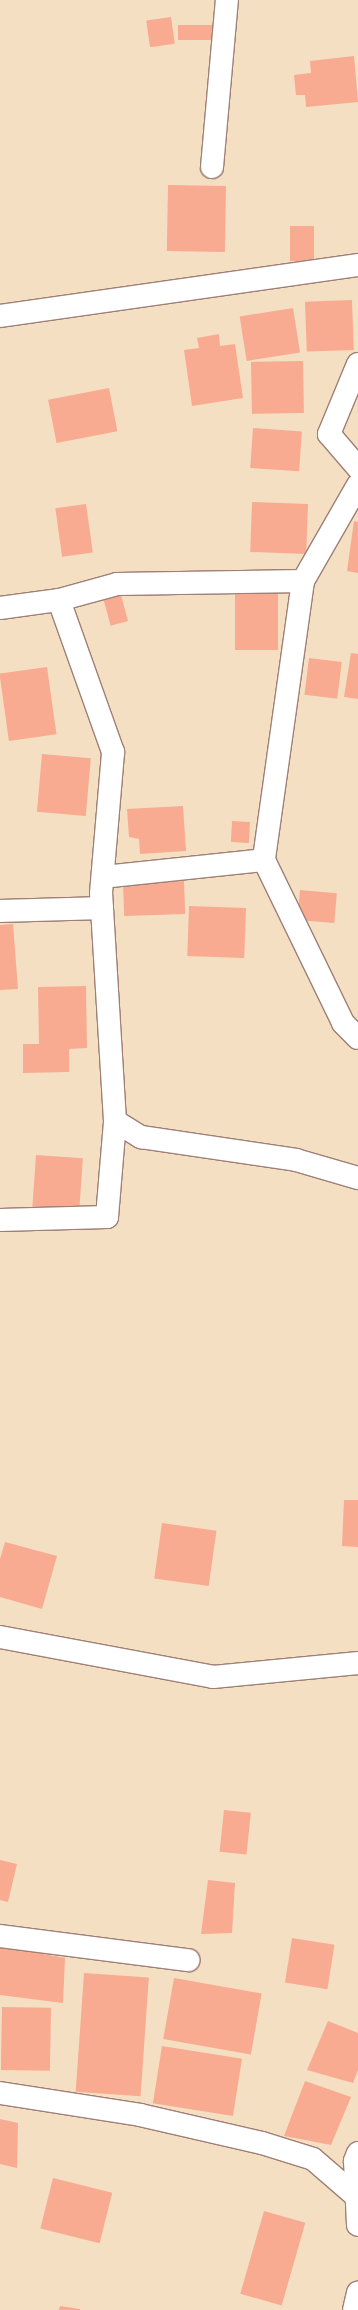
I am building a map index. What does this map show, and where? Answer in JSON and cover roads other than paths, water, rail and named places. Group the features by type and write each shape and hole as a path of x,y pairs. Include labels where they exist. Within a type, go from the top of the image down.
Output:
{"street":[{"path":"212,167 227,0"},
{"path":"0,316 358,265"},
{"path":"358,364 329,434 358,468"},
{"path":"358,485 303,581 264,860 343,1023 358,1038"},
{"path":"0,608 59,600 117,584 303,581"},
{"path":"0,1220 107,1217 115,1121 102,908 113,752 59,600"},
{"path":"103,877 264,860"},
{"path":"0,911 102,908"},
{"path":"115,1121 141,1137 296,1160 358,1178"},
{"path":"0,1637 213,1677 358,1663"},
{"path":"0,1936 188,1960"},
{"path":"0,2093 140,2115 262,2143 313,2159 356,2197"},
{"path":"358,2153 355,2161 358,2225"},
{"path":"354,2310 358,2292"}]}
